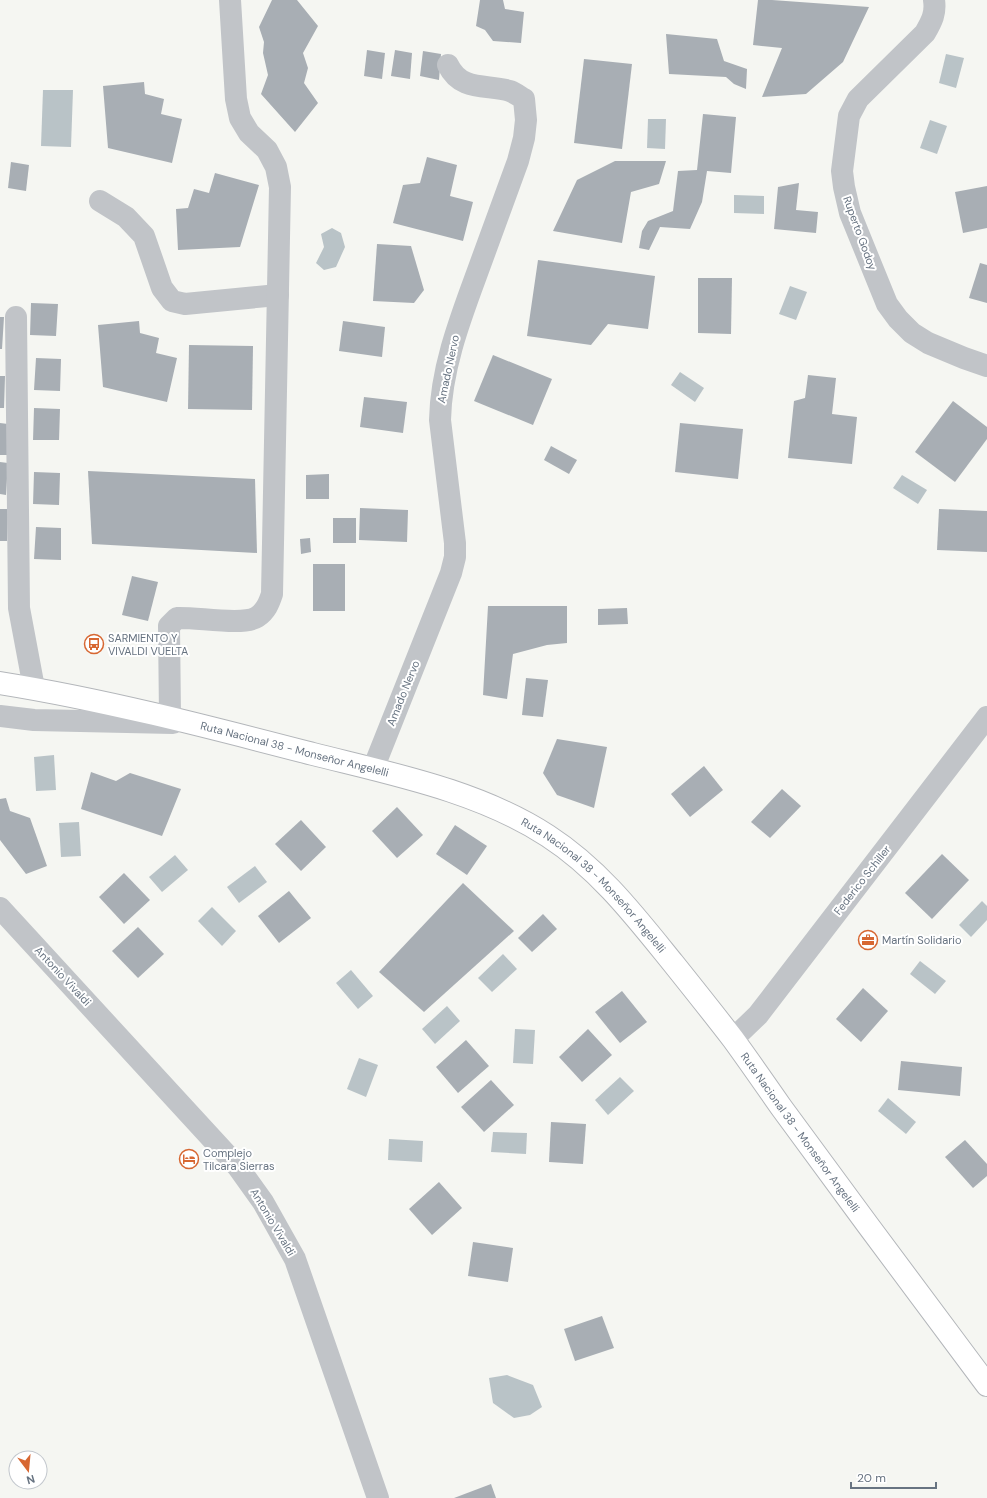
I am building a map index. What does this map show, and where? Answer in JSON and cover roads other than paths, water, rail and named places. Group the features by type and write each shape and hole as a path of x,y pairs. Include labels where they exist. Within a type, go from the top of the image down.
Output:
{"main road":[{"name":"Ruta Nacional 38 - Monseñor Angelelli","path":"0,682 106,702 373,769 480,801 517,817 549,836 586,863 617,895 640,922 733,1039 786,1114 987,1385"}],"street":[{"path":"170,717 169,626 177,618 192,617 242,622 257,617 268,607 272,594 280,187 276,167 267,150 249,133 240,118 236,99 230,0"},
{"name":"Ruperto Godoy","path":"934,0 935,13 932,22 925,32 858,99 849,116 842,171 844,187 850,213 887,304 898,319 912,333 928,343 987,366"},
{"name":"Amado Nervo","path":"373,769 448,580 455,557 456,543 440,420 440,400 450,351 518,161 524,138 526,120 524,99 510,91 470,85 456,76 448,65"},
{"path":"100,201 126,217 144,236 162,288 172,301 185,304 278,295"},
{"path":"16,317 19,608 34,688"},
{"path":"0,716 34,720 196,724"},
{"name":"Federico Schiller","path":"733,1039 758,1015 987,717"},
{"name":"Antonio Vivaldi","path":"0,908 238,1167 263,1202 295,1259 378,1498"}],"place":[{"name":"SARMIENTO Y VIVALDI VUELTA","path":"94,644"},
{"name":"Martín Solidario","path":"868,940"},
{"name":"Complejo Tilcara Sierras","path":"189,1159"}]}
